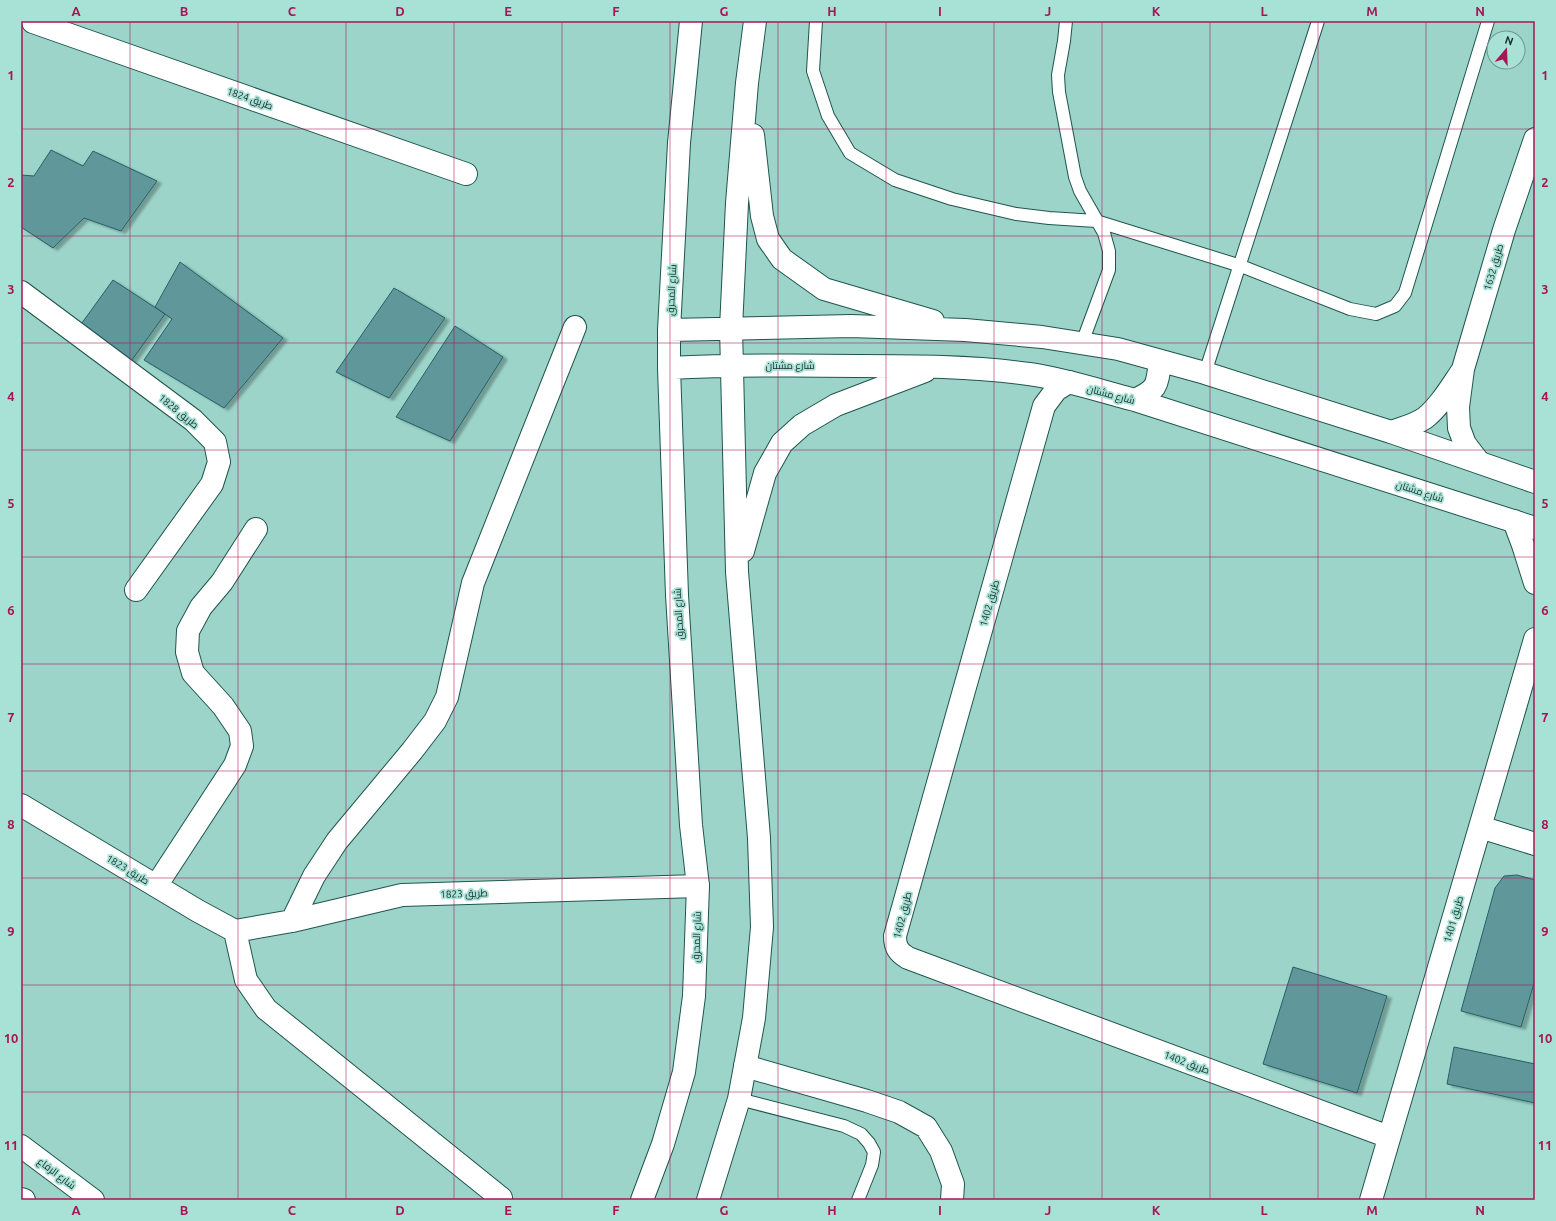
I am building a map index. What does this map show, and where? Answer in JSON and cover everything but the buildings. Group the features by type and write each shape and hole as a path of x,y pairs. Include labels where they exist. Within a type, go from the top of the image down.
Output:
{"street":[{"name":"شارع المحرق","path":"642,1200 663,1144 684,1072 694,996 698,886 691,825 677,595 669,368 669,330 679,143 691,21"},
{"path":"708,1200 739,1099 754,1018 762,927 759,838 737,572 731,328 737,203 747,84 755,21"},
{"name":"طريق 1824","path":"29,27 466,174"},
{"path":"747,84 762,216 768,239 782,259 824,289 965,330"},
{"name":"طريق 1632","path":"1478,461 1465,444 1459,428 1458,407 1463,369 1504,230 1531,168 1535,139"},
{"name":"طريق 1828","path":"21,292 193,420 215,442 219,462 212,484 136,590"},
{"path":"669,330 851,326 965,330 1042,337 1118,349 1206,373 1530,477"},
{"path":"292,921 314,876 337,841 435,721 446,697 473,583 575,327"},
{"path":"1135,400 1150,393 1154,388 1158,378 1160,361"},
{"name":"شارع مشتان","path":"669,368 732,365 938,366 1031,374 1069,382 1135,400 1535,528"},
{"path":"737,572 765,474 782,444 802,425 836,405 938,366"},
{"name":"طريق 1632","path":"1391,432 1409,426 1424,418 1437,406 1463,369"},
{"name":"طريق 1402","path":"1069,382 1056,390 1044,406 895,936 897,949 901,954 908,958 1389,1137"},
{"path":"1514,521 1535,583"},
{"path":"156,886 235,765 242,746 240,731 223,706 193,673 187,652 188,631 201,607 222,582 256,529"},
{"name":"طريق 1401","path":"1371,1200 1535,639"},
{"name":"طريق 1823","path":"21,806 235,931 292,921 402,895 698,886"},
{"path":"1480,827 1535,844"},
{"path":"235,931 246,980 266,1009 501,1198"},
{"path":"745,1066 867,1101 899,1112 926,1127 941,1151 952,1184 952,1200"},
{"name":"شارع الرفاع","path":"21,1146 93,1200"}],"lane":[{"path":"816,21 813,71 828,116 850,154 895,180 952,199 1016,214 1049,218 1096,220 1241,266 1350,309 1376,314 1395,306 1405,293 1488,21"},
{"path":"1066,21 1058,75 1059,92 1075,177 1080,191 1104,233 1109,251 1109,270 1082,343"},
{"path":"1206,373 1318,21"},
{"path":"739,1099 844,1126 861,1134 870,1143 874,1152 872,1165 858,1200"}]}
